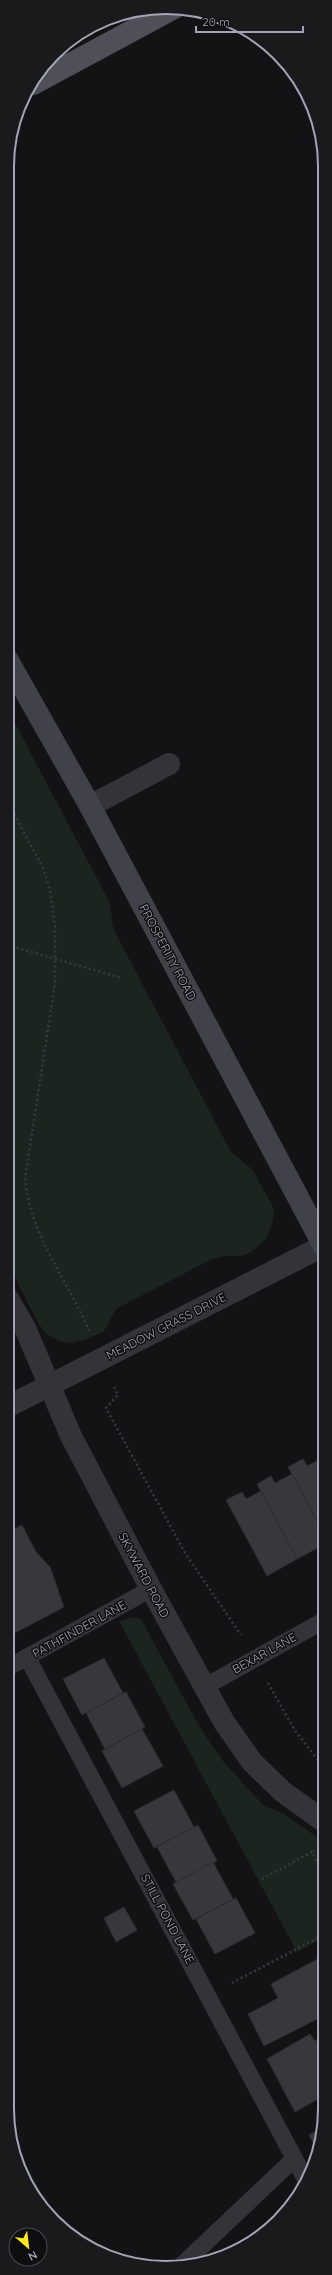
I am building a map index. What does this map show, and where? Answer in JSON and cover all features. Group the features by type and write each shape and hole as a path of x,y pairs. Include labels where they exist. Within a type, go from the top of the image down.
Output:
{"main road":[{"path":"41,79 163,14"}],"street":[{"name":"PROSPERITY ROAD","path":"14,671 90,806 318,1235"},
{"path":"90,806 169,764"},
{"name":"MEADOW GRASS DRIVE","path":"14,1402 318,1249"},
{"name":"SKYWARD ROAD","path":"14,1309 25,1328 71,1436 151,1589 224,1722 252,1762 283,1792 318,1817"}],"lane":[{"name":"PATHFINDER LANE","path":"14,1664 151,1589"},
{"name":"BEXAR LANE","path":"204,1687 318,1624"},
{"name":"STILL POND LANE","path":"27,1657 209,1995 303,2174"},
{"path":"188,2260 294,2159"}],"path":[{"path":"14,814 43,868 50,890 55,927 55,983 25,1180 27,1200 39,1233 82,1315 91,1336"},
{"path":"14,947 122,978"},
{"path":"118,1395 106,1408 184,1553 255,1658 294,1729 318,1760"},
{"path":"262,1879 312,1852 318,1863"},
{"path":"209,1995 318,1938"}],"shaded area":[{"path":"14,721 110,903 113,927 117,936 231,1152 252,1169 272,1205 274,1212 272,1225 266,1239 253,1251 242,1256 225,1256 212,1259 116,1309 104,1331 85,1340 71,1343 59,1341 46,1334 38,1323 14,1275"},
{"path":"133,1617 141,1619 199,1726 223,1761 264,1806 283,1813 318,1838 318,1941 297,1952 119,1621"},
{"path":"22,2157 43,2196 34,2185"}],"building":[{"path":"303,1459 307,1466 318,1460 318,1523 288,1467"},
{"path":"292,1474 318,1523 318,1548 297,1559 257,1484 271,1476 275,1483"},
{"path":"261,1491 297,1559 267,1576 226,1500 242,1492 246,1499"},
{"path":"22,1525 36,1552 50,1567 64,1607 14,1633 14,1529"},
{"path":"104,1658 123,1693 82,1715 63,1679"},
{"path":"126,1692 145,1727 105,1749 86,1713"},
{"path":"142,1729 163,1766 122,1788 102,1751"},
{"path":"174,1790 194,1827 154,1848 134,1811"},
{"path":"198,1825 217,1861 176,1882 157,1847"},
{"path":"213,1862 233,1899 193,1920 173,1884"},
{"path":"236,1898 255,1933 215,1954 196,1919"},
{"path":"124,1907 137,1930 116,1942 104,1918"},
{"path":"318,1959 318,2019 264,2046 248,2014 278,1998 271,1984"},
{"path":"310,2034 315,2041 318,2040 318,2099 295,2112 267,2059"},
{"path":"317,2131 314,2144 309,2135"}]}
